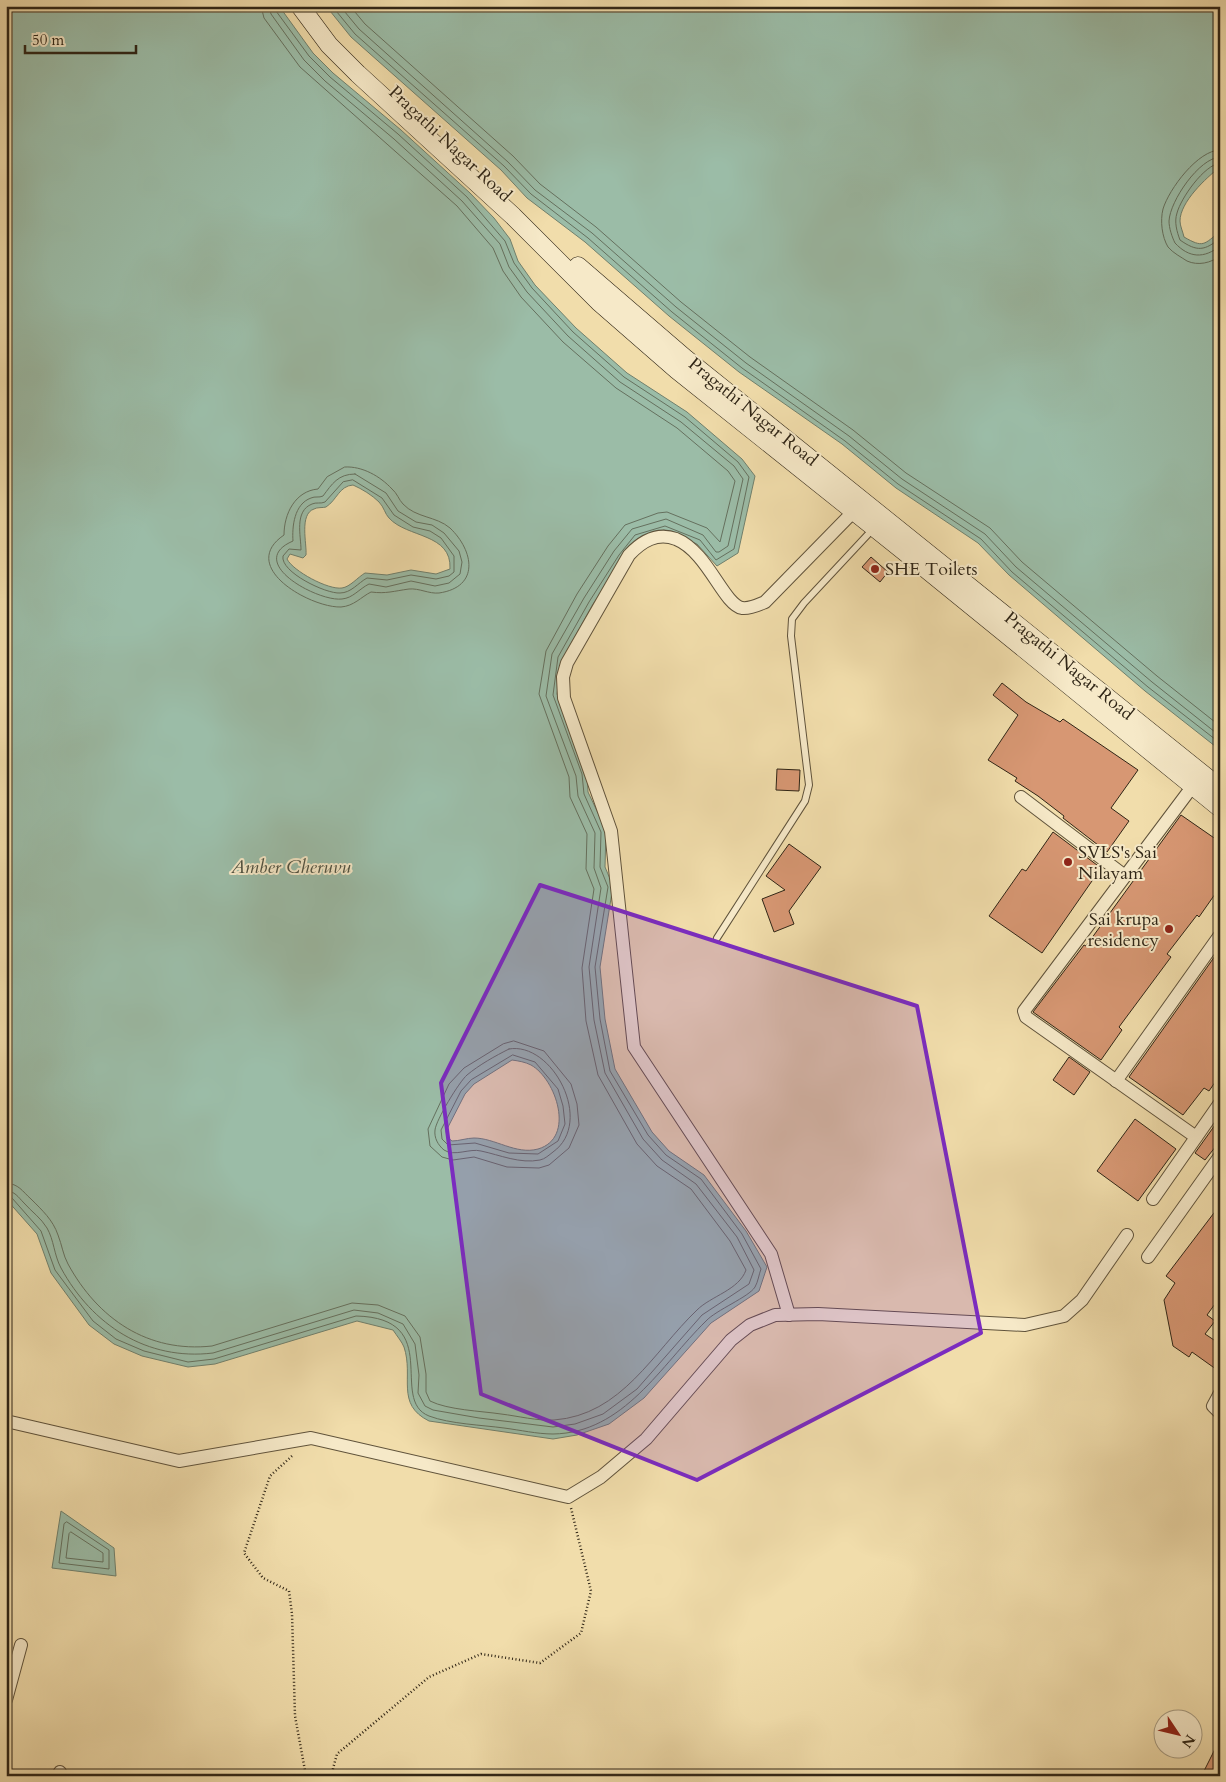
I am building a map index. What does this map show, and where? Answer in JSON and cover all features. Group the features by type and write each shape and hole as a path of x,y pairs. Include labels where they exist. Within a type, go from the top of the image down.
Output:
{"main road":[{"name":"Pragathi Nagar Road","path":"300,6 329,45 358,74 513,216 588,291 677,370 1220,808"},
{"name":"Pragathi Nagar Road","path":"314,6 345,46 514,202 582,269 686,359 1220,788"}],"street":[{"path":"789,1315 771,1254 634,1047 611,831 564,698 562,678 567,663 629,555 641,543 667,536 681,541 702,558 733,603 743,608 764,602 853,512"},
{"path":"1192,787 1024,1011 1026,1017 1196,1137"},
{"path":"1021,797 1125,876"},
{"path":"1116,1081 1220,935"},
{"path":"1153,1199 1220,1103"},
{"path":"1148,1257 1220,1156"},
{"path":"6,1421 179,1461 311,1438 568,1497 601,1477 646,1439 731,1340 750,1325 775,1315 818,1314 1025,1325 1064,1316 1082,1300 1127,1236"},
{"path":"1220,1393 1212,1406 1220,1413"},
{"path":"6,1700 21,1645"}],"lane":[{"path":"717,938 805,801 810,785 791,636 792,619 804,602 874,528"}],"path":[{"path":"306,1776 295,1716 292,1614 289,1591 263,1578 244,1553 270,1476 311,1438"},
{"path":"331,1776 337,1754 429,1678 481,1654 540,1663 581,1633 590,1591 568,1497"}],"highlighted area":[{"path":"540,885 917,1006 981,1333 697,1480 481,1394 441,1083"}],"water":[{"name":"Amber Cheruvu","path":"6,6 279,6 313,53 333,73 401,130 470,193 494,218 510,239 518,261 535,285 576,328 627,373 687,412 742,459 755,476 738,553 717,566 697,544 664,530 637,539 593,604 562,660 557,694 587,773 588,792 606,830 605,867 613,886 600,967 605,1019 615,1069 652,1132 669,1151 704,1175 746,1231 767,1267 759,1291 711,1323 644,1398 609,1424 577,1435 553,1439 429,1421 412,1406 409,1398 407,1358 401,1341 393,1330 357,1321 215,1364 188,1367 142,1356 114,1344 89,1325 51,1273 37,1234 6,1199","holes":["353,485 376,499 388,516 397,524 436,542 449,557 450,569 436,574 411,570 387,575 365,573 351,584 342,588 320,583 296,569 287,559 290,554 303,558 306,555 305,523 309,512 315,508 326,507 344,488","512,1060 529,1064 540,1072 548,1082 554,1095 559,1121 556,1133 550,1143 538,1149 522,1150 482,1139 471,1138 452,1141 447,1137 446,1131 465,1094 474,1084"]},
{"path":"326,6 1220,6 1220,167 1189,198 1181,214 1180,225 1184,237 1200,244 1207,242 1220,231 1220,750 1145,691 1009,575 978,543 896,488 842,444 739,372 669,316 585,242 527,198 501,170 351,37"},
{"path":"61,1511 114,1548 116,1576 52,1568"}],"building":[{"name":"SHE Toilets","path":"871,557 888,572 880,582 862,567"},
{"path":"1002,683 1026,702 1060,722 1063,719 1138,770 1111,808 1129,821 1107,852 1063,818 1064,816 1015,781 1017,778 988,760 1018,715 993,695"},
{"path":"777,769 800,770 799,791 776,790"},
{"path":"1181,815 1220,842 1220,887 1199,917 1197,915 1167,954 1171,957 1119,1027 1122,1030 1101,1060 1033,1012 1084,945 1086,946"},
{"path":"1053,832 1101,868 1042,953 989,916 1022,869 1026,871"},
{"path":"789,844 821,867 789,911 794,924 774,932 762,899 785,890 766,876"},
{"path":"1220,949 1220,1075 1209,1091 1204,1088 1183,1115 1129,1077"},
{"path":"1069,1057 1090,1072 1074,1095 1053,1080"},
{"path":"1220,1118 1220,1141 1205,1160 1195,1153"},
{"path":"1135,1119 1176,1149 1138,1201 1097,1171"},
{"path":"1220,1205 1220,1297 1207,1315 1215,1321 1205,1334 1220,1344 1220,1372 1192,1352 1189,1357 1173,1346 1164,1300 1175,1283 1166,1276"},
{"path":"1220,1739 1220,1776 1213,1776 1204,1771"}],"place":[{"name":"SHE Toilets","path":"875,569"},
{"name":"SVLS's Sai Nilayam","path":"1068,862"},
{"name":"Sai krupa residency","path":"1169,929"}]}
